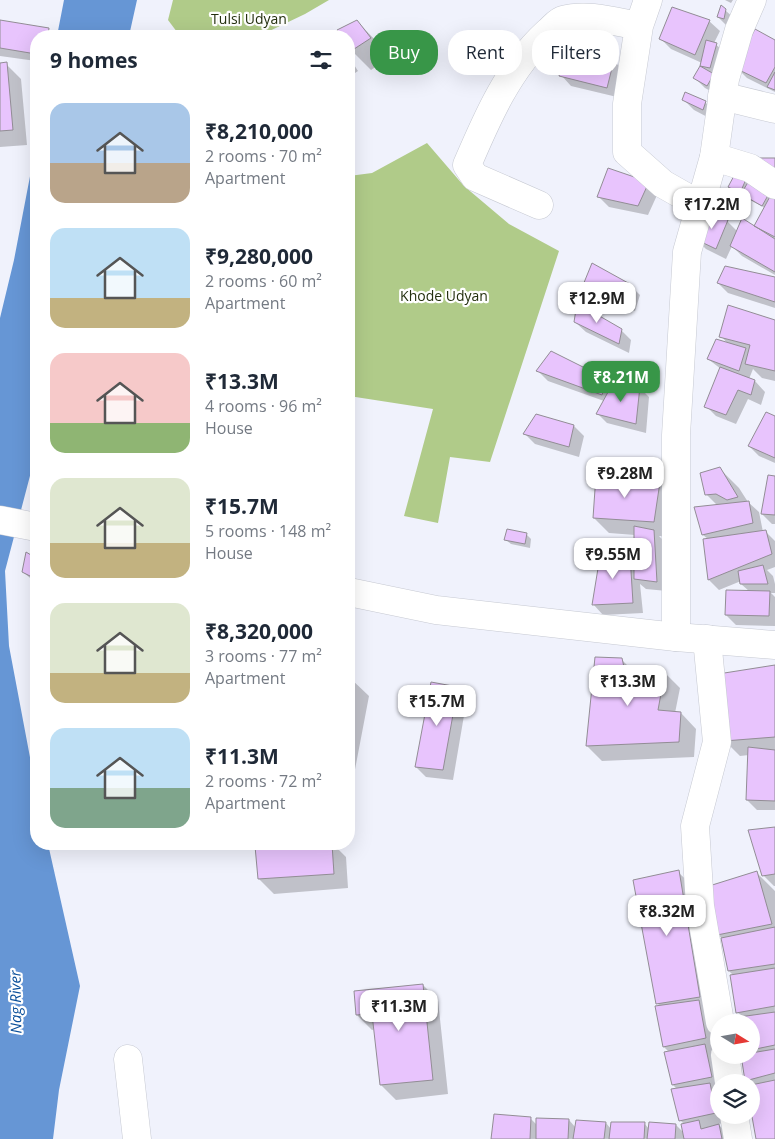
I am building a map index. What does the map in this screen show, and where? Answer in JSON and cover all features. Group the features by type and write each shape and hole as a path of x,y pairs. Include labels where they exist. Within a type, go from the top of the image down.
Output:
{"street":[{"path":"648,0 640,26 627,104 627,152 663,184 700,205"},
{"path":"676,637 676,435 687,252 714,157 725,79 739,30 752,0"},
{"path":"539,205 475,177 467,165 480,135 514,70 544,36 562,20 586,17 640,26"},
{"path":"722,96 775,109"},
{"path":"714,157 750,168 775,186"},
{"path":"0,520 30,526"},
{"path":"355,593 436,610 676,637 775,645"},
{"path":"707,639 717,742 695,826 700,906 719,1014"},
{"path":"128,1059 138,1139"},
{"path":"736,1124 738,1139"}],"green space":[{"name":"Tulsi Udyan","path":"173,0 329,0 272,30 176,30 168,20"},
{"name":"Khode Udyan","path":"427,143 464,186 509,224 559,251 490,462 450,457 438,523 404,516 433,409 355,397 355,175 372,173"}],"water":[{"path":"64,0 137,0 130,30 58,30"},
{"name":"Nag River","path":"30,176 30,476 5,571 9,646 30,757 30,850 49,850 80,986 59,1090 53,1139 0,1139 0,318 14,260"}],"building":[{"path":"721,5 726,9 724,19 717,17"},
{"path":"672,7 710,20 695,55 659,39"},
{"path":"0,20 49,28 49,30 30,30 30,53 0,48"},
{"path":"357,20 370,39 355,48 355,30 337,30"},
{"path":"755,29 775,40 775,67 766,83 735,68"},
{"path":"706,40 717,43 710,68 700,66"},
{"path":"7,62 13,130 0,131 0,63"},
{"path":"700,66 714,74 707,86 693,78"},
{"path":"775,72 775,90 767,87"},
{"path":"559,75 610,75 607,88"},
{"path":"685,92 706,101 703,110 682,100"},
{"path":"760,158 775,158 775,176"},
{"path":"608,168 649,182 638,206 597,197"},
{"path":"736,172 747,177 740,193 728,187"},
{"path":"750,179 771,190 762,206 741,194"},
{"path":"773,191 775,192 775,237 754,226"},
{"path":"707,210 728,220 716,249 695,239"},
{"path":"742,218 775,239 775,272 730,246"},
{"path":"592,263 630,284 625,302 581,290"},
{"path":"725,266 775,277 775,302 717,283"},
{"path":"577,303 622,329 619,344 574,322"},
{"path":"728,305 775,320 775,371 745,364 750,345 719,337"},
{"path":"716,339 746,348 739,371 707,359"},
{"path":"551,351 607,379 602,395 536,371"},
{"path":"720,367 755,380 751,395 738,390 726,415 704,407"},
{"path":"613,383 640,386 636,424 596,414"},
{"path":"766,412 775,416 775,458 748,446"},
{"path":"536,414 574,425 569,447 523,434"},
{"path":"720,467 738,497 727,500 716,494 705,495 700,473"},
{"path":"596,475 660,482 654,522 593,518"},
{"path":"768,475 775,476 775,515 761,514"},
{"path":"749,501 753,523 702,535 694,507"},
{"path":"634,526 654,530 657,582 634,579"},
{"path":"507,529 527,533 525,544 504,540"},
{"path":"766,530 772,554 708,580 703,539"},
{"path":"601,550 630,555 633,603 592,605"},
{"path":"26,552 30,554 30,576 22,572"},
{"path":"763,565 768,584 740,584 738,571"},
{"path":"726,590 770,591 769,616 725,615"},
{"path":"595,657 622,658 625,672 665,672 658,710 681,712 679,742 586,746"},
{"path":"775,665 775,737 724,741 718,674"},
{"path":"431,682 458,687 443,770 415,767"},
{"path":"748,747 775,750 775,801 746,800"},
{"path":"775,827 775,874 762,876 748,830"},
{"path":"255,850 332,850 334,874 258,879"},
{"path":"679,870 700,997 656,1004 633,880"},
{"path":"757,871 772,924 717,935 709,886"},
{"path":"775,927 775,964 728,971 721,938"},
{"path":"775,968 775,1006 736,1013 730,975"},
{"path":"423,984 433,1080 380,1085 372,1014 356,1015 354,991"},
{"path":"699,1000 706,1038 663,1047 655,1006"},
{"path":"775,1012 775,1045 760,1048 760,1014"},
{"path":"705,1044 711,1074 710,1077 672,1085 664,1052"},
{"path":"775,1049 775,1073 760,1077 760,1074 744,1074 742,1064 760,1064 760,1052"},
{"path":"775,1080 775,1139 756,1139 753,1124 760,1124 760,1083"},
{"path":"710,1083 710,1114 679,1121 671,1089"},
{"path":"494,1114 531,1117 530,1139 491,1139"},
{"path":"536,1118 569,1119 568,1139 536,1139"},
{"path":"576,1120 606,1122 604,1139 573,1139"},
{"path":"699,1120 701,1129 719,1124 722,1139 684,1139 681,1124"},
{"path":"611,1122 645,1122 644,1139 609,1139"},
{"path":"649,1122 676,1124 675,1139 647,1139"}]}
